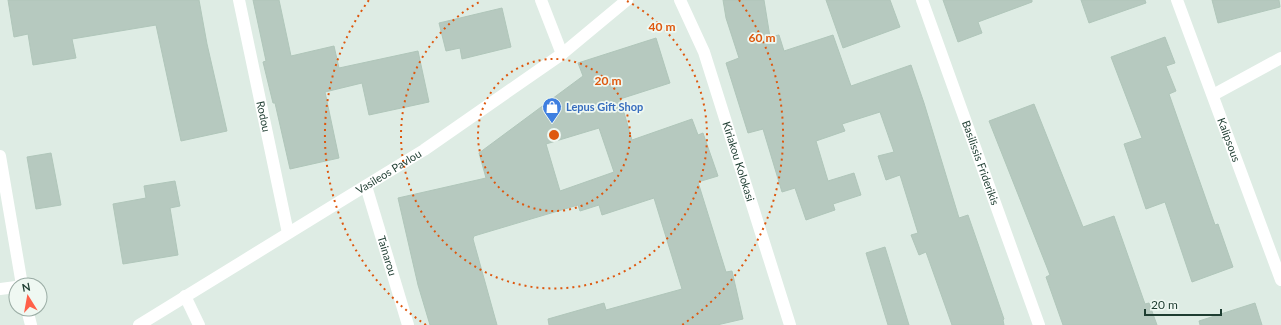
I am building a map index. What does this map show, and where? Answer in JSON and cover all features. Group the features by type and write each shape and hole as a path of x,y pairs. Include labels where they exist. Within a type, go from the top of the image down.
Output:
{"street":[{"name":"Rodou","path":"239,0 288,233"},
{"path":"541,0 562,54"},
{"name":"Vasileos Pavlou","path":"139,325 424,150 562,54 626,0"},
{"name":"Kiriakou Kolokasi","path":"680,0 704,52 790,325"},
{"name":"Basilissis Friderikis","path":"922,0 1039,325"},
{"name":"Kalipsous","path":"1177,0 1281,280"},
{"path":"1213,95 1281,58"},
{"path":"0,156 21,277"},
{"name":"Tainarou","path":"366,186 408,325"},
{"path":"186,296 200,325"}],"building":[{"path":"8,0 199,0 207,44 227,131 181,141 156,25 72,39 76,58 33,65 28,34 14,37"},
{"path":"253,0 279,0 291,56 334,46 339,68 418,51 429,102 369,115 362,83 325,92 339,158 290,169 275,103 273,103 263,62 266,61"},
{"path":"723,0 764,0 770,37 779,35 784,51 833,35 851,86 911,65 959,218 968,215 1004,319 1004,325 952,325 926,252 919,255 911,235 918,233 900,175 886,180 878,156 894,152 880,112 842,124 845,131 816,141 828,181 854,173 861,195 833,204 835,210 806,220 795,188 782,192 763,129 748,133 726,63 739,58 726,18"},
{"path":"826,0 890,0 900,27 843,48"},
{"path":"943,0 1032,0 1032,2 978,22 982,33 958,42"},
{"path":"1081,0 1145,0 1146,3 1089,23"},
{"path":"1212,0 1279,0 1280,7 1218,23"},
{"path":"502,8 511,47 462,59 460,48 446,51 439,23"},
{"path":"1165,37 1175,63 1166,66 1176,91 1169,94 1215,225 1218,224 1233,267 1192,282 1165,202 1146,209 1124,144 1142,138 1111,57"},
{"path":"656,38 670,83 620,99 632,140 692,119 698,135 703,133 718,176 698,182 726,272 732,271 743,319 717,325 549,325 548,319 604,303 606,310 682,289 654,198 602,215 599,205 580,211 578,205 474,236 473,239 497,325 430,325 418,285 398,198 486,178 479,153 583,76 578,63","holes":["599,128 614,172 560,191 546,144"]},
{"path":"1034,104 1083,227 1114,216 1145,304 1149,303 1157,325 1063,325 1046,277 1050,275 989,121"},
{"path":"51,153 61,205 36,209 27,157"},
{"path":"175,181 180,206 170,208 178,255 123,264 113,204 146,198 144,186"},
{"path":"885,247 909,325 888,325 866,253"},
{"path":"1255,303 1262,325 1200,325 1199,321"}],"place":[{"name":"Lepus Gift Shop","path":"552,124"}]}
